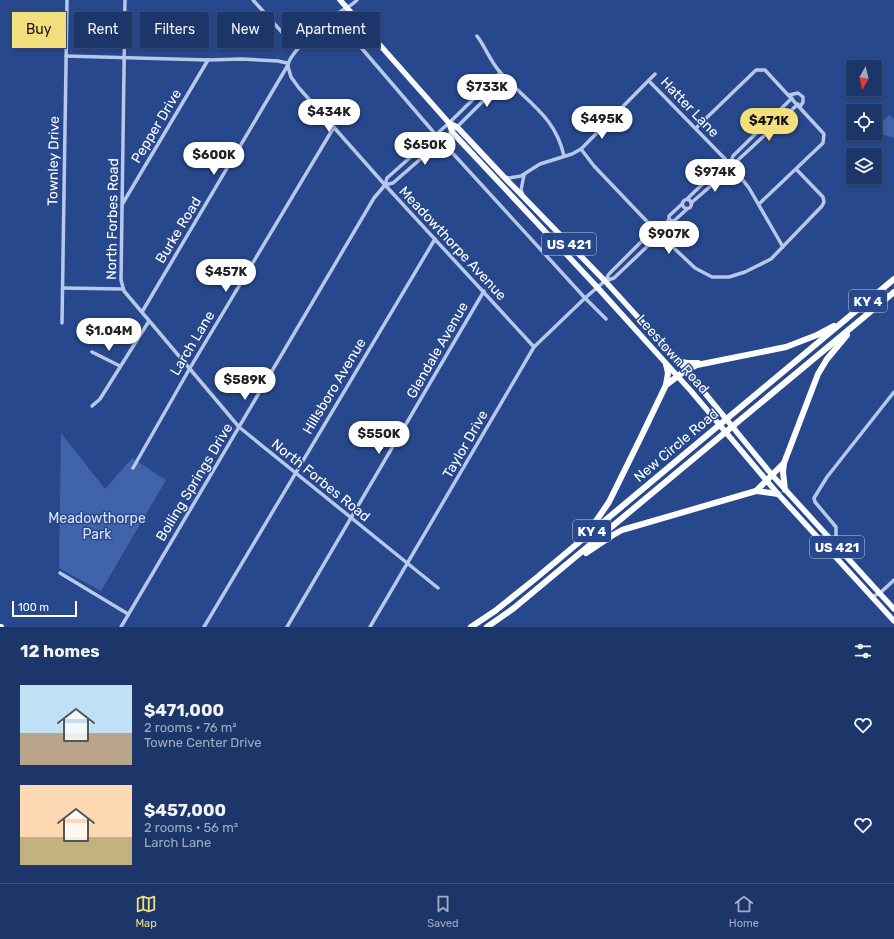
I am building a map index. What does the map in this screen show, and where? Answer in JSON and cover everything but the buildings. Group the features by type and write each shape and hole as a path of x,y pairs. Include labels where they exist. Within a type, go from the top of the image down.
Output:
{"highway":[{"name":"New Circle Road","path":"471,627 500,607 554,564 894,279"},
{"name":"New Circle Road","path":"487,627 514,608 894,292"},
{"path":"677,361 687,363 704,363 759,354 786,347 817,335 842,322"},
{"path":"785,490 783,472 784,463 810,394 822,367 834,350 859,322"},
{"path":"666,385 686,370 704,363"},
{"path":"554,564 596,521 609,502 666,385 668,373 666,364"},
{"path":"756,491 784,463"},
{"path":"562,568 622,530 756,491 778,494"}],"main road":[{"name":"Leestown Road","path":"340,0 449,123 457,127 502,176 605,281 686,370 772,476 894,609"},
{"name":"Leestown Road","path":"449,123 452,132 678,376 778,494 894,621"}],"street":[{"name":"Townley Drive","path":"62,323 67,0"},
{"name":"North Forbes Road","path":"126,0 121,280 123,289 239,427 438,588"},
{"path":"253,0 297,49"},
{"name":"Burke Road","path":"340,12 357,0"},
{"path":"477,36 482,43 487,56 500,73 546,118 558,136 564,156"},
{"path":"361,48 436,135 606,319"},
{"name":"Burke Road","path":"142,312 288,65 291,56 297,49"},
{"path":"66,56 208,60 242,59 278,61 285,62 288,65"},
{"name":"Pepper Drive","path":"123,204 208,60"},
{"name":"Meadowthorpe Avenue","path":"288,65 294,82 385,185 534,347"},
{"path":"696,128 756,70 765,70 799,105 824,134 825,137 823,143 759,204"},
{"name":"Boiling Springs Drive","path":"121,627 374,198 385,185 388,176 436,135 500,73"},
{"path":"502,176 516,178 524,175 540,164 580,149 655,74"},
{"name":"Boiling Springs Drive","path":"385,185 393,184 442,141 506,78"},
{"name":"Hatter Lane","path":"649,81 730,164 749,188 783,247"},
{"path":"669,220 674,221 691,206 691,204 720,178 719,174 730,164 737,162 803,102 802,97 798,93 791,97 733,156 730,164"},
{"name":"Larch Lane","path":"133,468 190,368 334,127"},
{"path":"580,149 656,232 695,268 712,277 729,277 745,272 771,258 822,206 824,202 823,197 796,169"},
{"path":"605,281 609,274 649,234 656,232 669,220 669,216 682,204 683,201 714,173 719,174"},
{"path":"524,175 521,190 524,197"},
{"path":"687,199 691,204"},
{"path":"682,204 684,208 687,208"},
{"path":"605,281 614,278 654,240 656,232"},
{"name":"Hillsboro Avenue","path":"204,627 435,239"},
{"name":"Taylor Drive","path":"370,627 534,347 605,281"},
{"path":"63,288 123,289"},
{"name":"Glendale Avenue","path":"287,627 484,291"},
{"path":"92,406 100,400 149,321"},
{"path":"92,352 120,366"},
{"path":"826,547 836,536 836,527 815,502 814,498 826,477 894,392"},
{"path":"60,573 128,614"},
{"path":"872,597 880,593 894,580"}],"green space":[{"path":"889,115 894,119 894,138 882,134 882,122"},
{"name":"Meadowthorpe Park","path":"61,433 105,489 132,458 166,480 101,591 59,568"}]}
